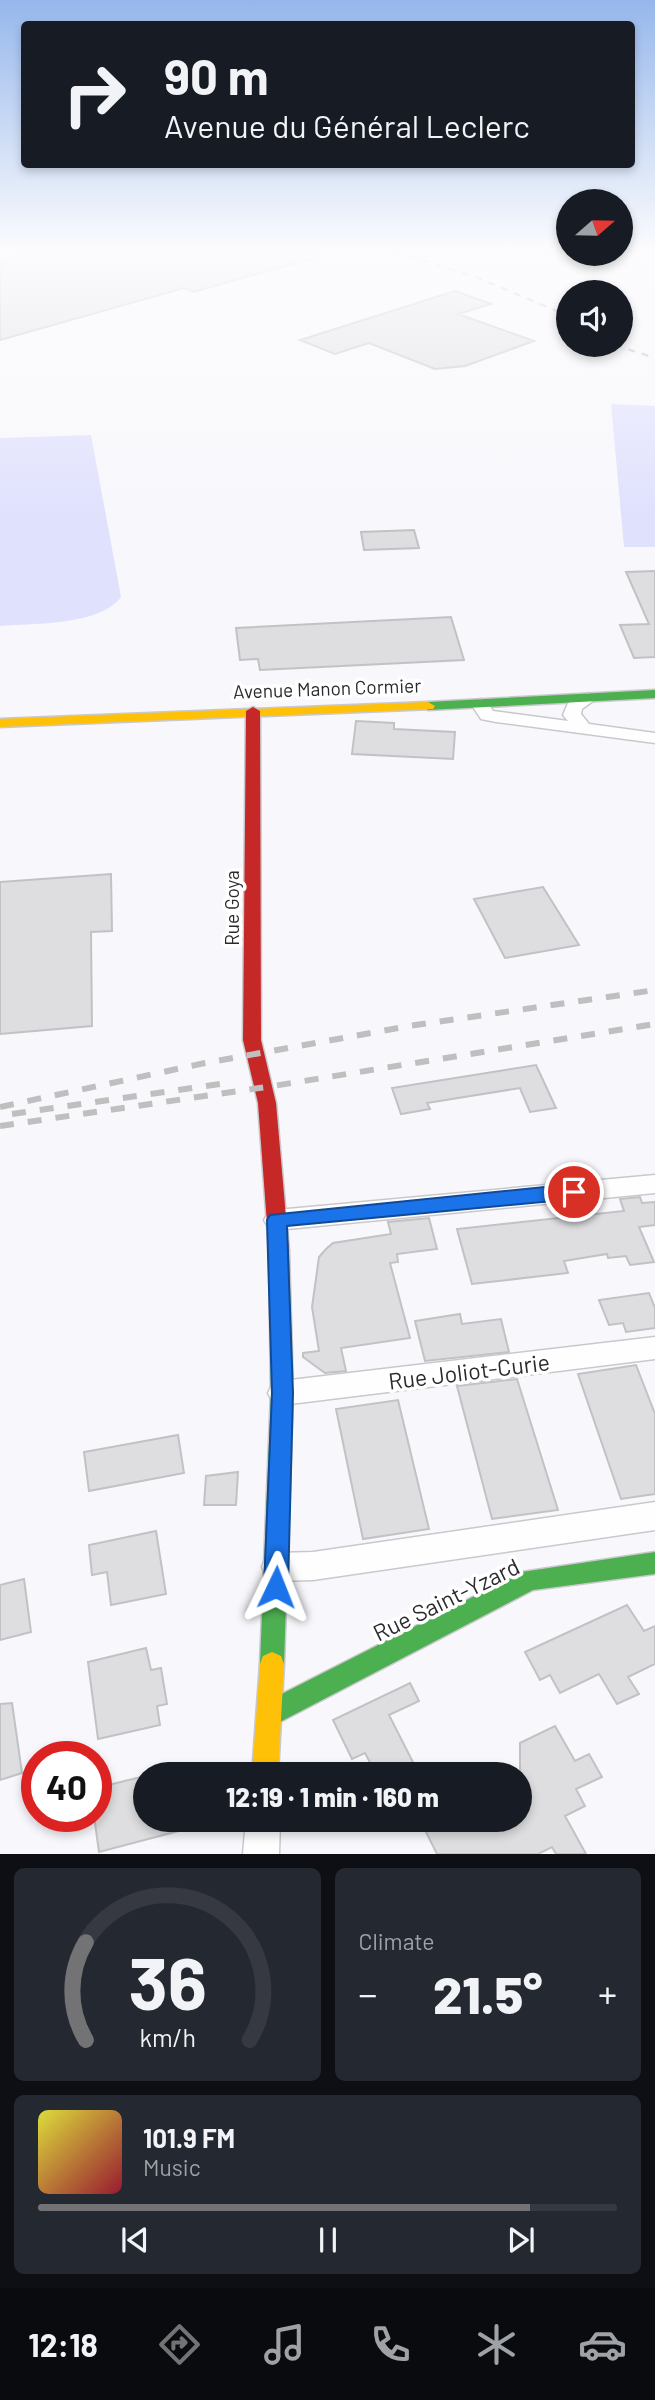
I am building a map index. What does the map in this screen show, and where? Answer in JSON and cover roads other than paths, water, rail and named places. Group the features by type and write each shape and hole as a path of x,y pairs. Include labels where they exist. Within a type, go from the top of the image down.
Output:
{"street":[{"name":"Avenue Manon Cormier","path":"0,723 480,704 655,694"},
{"path":"584,729 572,715 574,707 587,698"},
{"path":"480,704 487,715 496,717 655,738"},
{"name":"Rue Goya","path":"253,711 252,1040 267,1103 277,1220 282,1393 277,1567 266,1762"},
{"path":"277,1220 655,1184"},
{"name":"Rue Joliot-Curie","path":"282,1393 655,1348"},
{"path":"277,1567 313,1566 655,1516"},
{"name":"Rue Saint-Yzard","path":"269,1714 530,1580 655,1563"},
{"path":"261,1854 262,1832"}],"railway":[{"path":"633,351 655,358"},
{"path":"0,1107 205,1063 409,1026 655,990"},
{"path":"0,1126 273,1086 655,1024"},
{"path":"12,1114 233,1082"}]}
